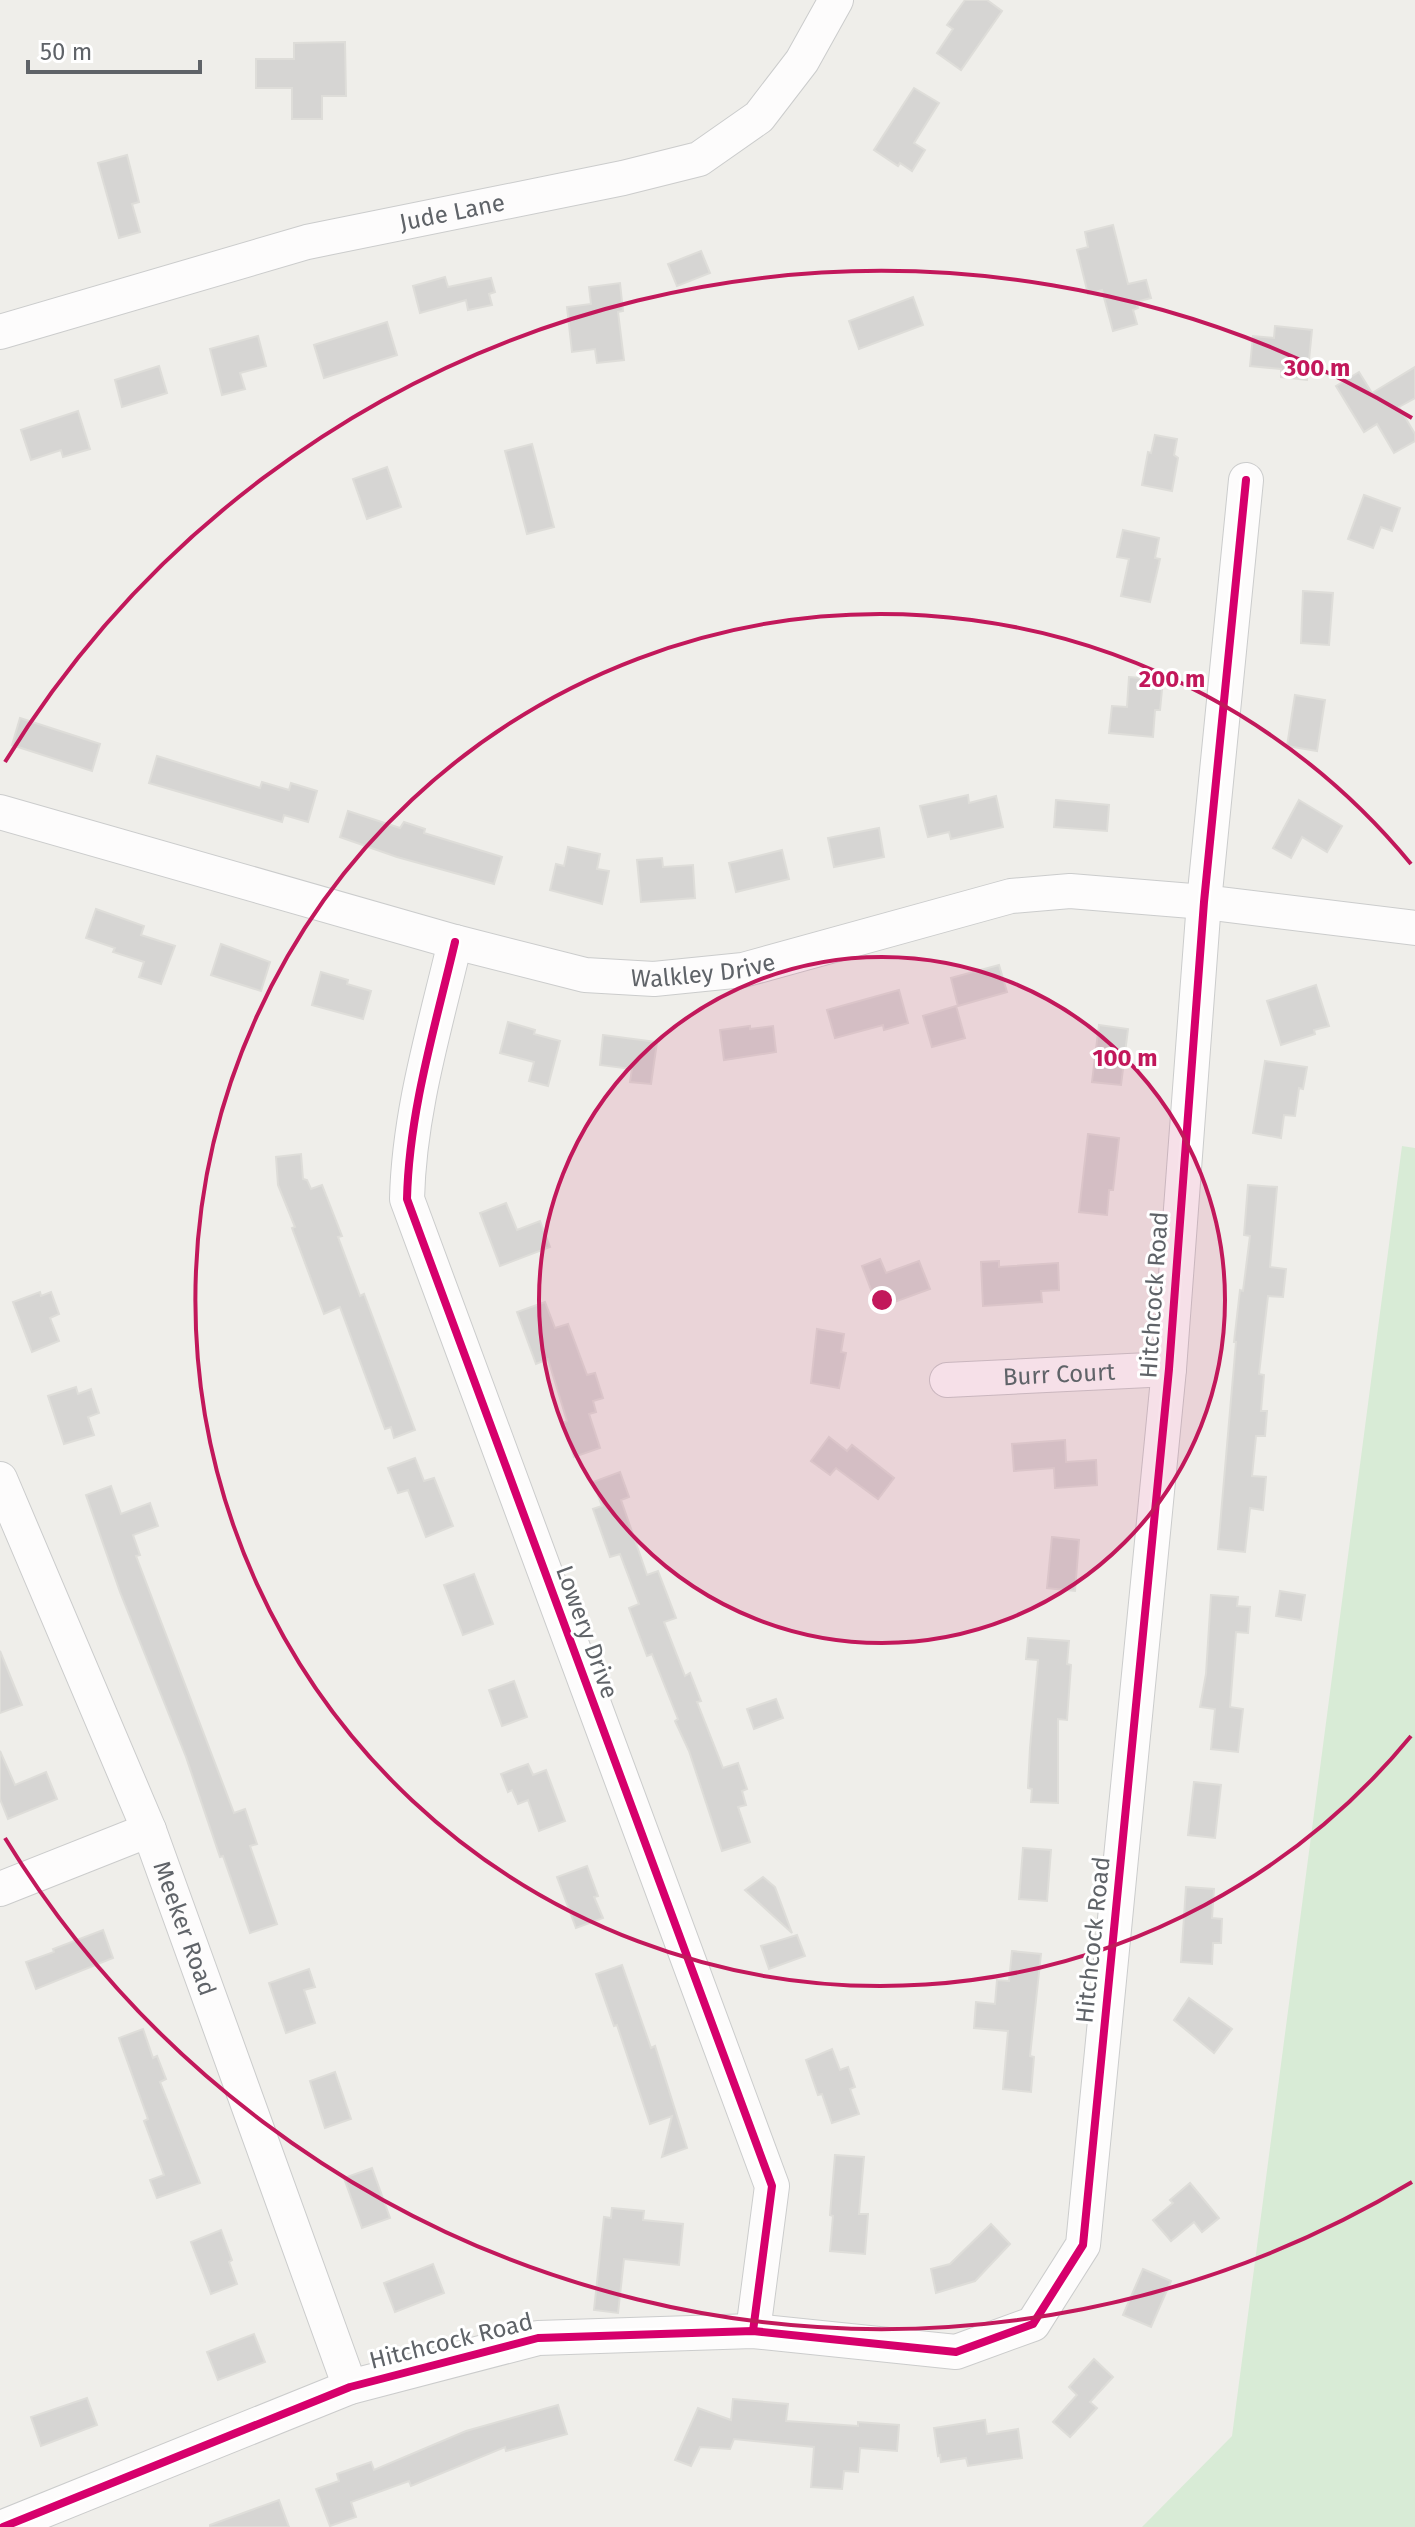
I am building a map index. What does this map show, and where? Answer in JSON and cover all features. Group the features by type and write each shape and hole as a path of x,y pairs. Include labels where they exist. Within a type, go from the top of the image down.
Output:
{"street":[{"name":"Jude Lane","path":"0,332 307,242 623,178 699,159 759,117 802,61 836,0"},
{"name":"Hitchcock Road","path":"3,2527 350,2387 538,2338 753,2331 956,2352 1033,2324 1083,2245 1169,1369 1204,902 1246,480"},
{"name":"Walkley Drive","path":"0,812 455,942 585,975 654,979 743,970 1011,896 1070,891 1204,902 1415,928"},
{"name":"Lowery Drive","path":"455,942 419,1094 408,1159 407,1199 772,2186 753,2331"},
{"name":"Burr Court","path":"947,1380 1169,1369"},
{"name":"Meeker Road","path":"0,1479 149,1830 350,2387"},
{"path":"0,1889 149,1830"}],"green space":[{"path":"1402,1146 1415,1148 1415,2527 1142,2527 1232,2436"}],"building":[{"path":"965,0 987,0 1002,11 961,70 937,53 953,29 947,25"},
{"path":"345,42 346,96 322,96 322,119 292,119 292,88 256,88 256,59 294,59 294,43"},
{"path":"914,88 939,103 914,143 925,150 912,171 874,150"},
{"path":"127,155 139,202 132,204 140,232 119,238 98,163"},
{"path":"1113,225 1128,284 1146,280 1151,298 1136,302 1138,308 1133,310 1137,324 1113,331 1102,290 1088,294 1077,250 1088,247 1085,232"},
{"path":"701,251 710,273 677,286 668,264"},
{"path":"445,277 448,287 491,278 495,292 489,294 492,305 468,310 466,300 420,313 413,286"},
{"path":"620,283 623,311 618,312 624,360 597,363 595,349 572,352 567,307 591,304 589,287"},
{"path":"913,297 923,325 859,349 849,321"},
{"path":"387,322 397,355 324,378 314,345"},
{"path":"1275,326 1312,330 1307,380 1281,377 1281,369 1250,366 1253,336 1274,338"},
{"path":"258,336 266,366 240,373 245,389 222,395 210,349"},
{"path":"159,366 167,393 122,407 115,380"},
{"path":"1415,367 1415,398 1399,407 1415,434 1415,441 1394,453 1377,424 1364,432 1336,386 1359,372 1372,393"},
{"path":"78,411 90,449 63,457 61,450 31,460 21,430"},
{"path":"1155,435 1177,439 1174,455 1178,458 1172,491 1142,485 1148,452 1151,453"},
{"path":"532,444 554,527 527,534 505,451"},
{"path":"387,467 401,507 367,519 353,479"},
{"path":"1364,495 1400,508 1392,531 1381,527 1373,548 1348,539"},
{"path":"1123,530 1159,538 1155,558 1160,559 1150,602 1121,596 1129,559 1117,557"},
{"path":"1303,591 1333,593 1329,645 1301,643"},
{"path":"1129,677 1163,680 1160,710 1155,710 1153,737 1109,733 1112,706 1127,707"},
{"path":"1295,695 1325,700 1317,751 1287,746"},
{"path":"20,718 100,744 92,771 12,745"},
{"path":"157,756 260,788 262,782 289,790 291,783 317,791 308,822 284,815 282,822 149,783"},
{"path":"968,795 969,803 996,796 1003,827 951,839 949,832 928,837 920,806"},
{"path":"1056,800 1109,805 1107,831 1054,827"},
{"path":"1299,800 1342,826 1327,852 1302,837 1291,858 1273,848"},
{"path":"348,811 400,828 404,822 425,829 424,833 502,857 494,884 397,857 340,837"},
{"path":"879,828 884,857 834,867 828,838"},
{"path":"568,847 600,854 597,869 609,871 602,904 550,890 556,864 564,866"},
{"path":"782,850 789,879 736,892 729,863"},
{"path":"662,858 663,867 693,865 695,898 641,902 637,860"},
{"path":"96,909 144,926 141,935 175,946 161,984 139,977 144,962 113,952 115,948 86,938"},
{"path":"221,944 270,962 261,991 211,975"},
{"path":"999,965 1007,992 958,1006 951,978"},
{"path":"321,972 371,991 363,1019 312,1005"},
{"path":"1316,985 1329,1026 1281,1045 1267,1001"},
{"path":"899,990 908,1023 884,1030 883,1025 835,1038 827,1010"},
{"path":"956,1006 965,1038 932,1047 923,1016"},
{"path":"508,1022 560,1041 548,1086 529,1081 534,1062 500,1053"},
{"path":"1099,1025 1128,1029 1121,1085 1092,1082"},
{"path":"750,1026 750,1029 773,1026 776,1052 724,1060 720,1030"},
{"path":"603,1035 657,1042 651,1084 630,1082 632,1069 600,1065"},
{"path":"1265,1061 1307,1067 1303,1089 1299,1088 1295,1116 1284,1115 1281,1138 1253,1133"},
{"path":"1088,1134 1119,1138 1107,1215 1079,1212"},
{"path":"301,1154 303,1179 307,1180 311,1189 322,1185 342,1236 338,1237 360,1296 364,1294 415,1430 394,1438 391,1427 385,1429 340,1307 324,1314 292,1228 295,1227 278,1185 276,1157"},
{"path":"1248,1185 1277,1187 1270,1267 1286,1269 1283,1297 1268,1296 1259,1374 1264,1375 1261,1411 1267,1411 1265,1436 1256,1436 1252,1476 1266,1477 1263,1510 1250,1508 1245,1552 1218,1549 1234,1342 1250,1236 1244,1235"},
{"path":"506,1203 517,1230 540,1221 550,1247 500,1266 480,1213"},
{"path":"880,1259 886,1273 919,1261 930,1289 878,1308 862,1266"},
{"path":"999,1261 999,1267 1058,1263 1059,1290 1041,1291 1042,1302 983,1306 981,1262"},
{"path":"40,1292 41,1296 51,1292 59,1314 50,1318 59,1341 32,1352 13,1302"},
{"path":"545,1302 555,1328 568,1324 587,1375 595,1373 603,1398 593,1401 596,1412 589,1414 600,1448 574,1457 563,1423 567,1421 548,1359 536,1364 517,1312"},
{"path":"817,1329 844,1334 841,1352 846,1353 839,1388 811,1383"},
{"path":"76,1387 78,1394 91,1389 99,1413 88,1417 94,1435 64,1444 48,1396"},
{"path":"829,1437 847,1451 852,1445 894,1478 878,1499 836,1468 830,1475 811,1461"},
{"path":"1065,1440 1066,1462 1096,1460 1097,1485 1055,1488 1054,1468 1014,1471 1012,1444"},
{"path":"415,1458 424,1481 434,1478 453,1526 426,1537 408,1490 398,1493 388,1468"},
{"path":"620,1472 629,1497 621,1500 647,1575 658,1571 676,1618 664,1622 685,1676 690,1673 701,1701 697,1702 723,1768 738,1763 747,1789 742,1791 746,1805 738,1807 750,1842 722,1851 689,1751 675,1721 678,1719 652,1654 647,1656 629,1608 639,1604 620,1554 610,1557 593,1509 602,1506 593,1482"},
{"path":"111,1486 121,1514 150,1503 158,1526 133,1535 140,1555 136,1556 234,1813 245,1809 257,1844 250,1846 277,1924 250,1933 223,1856 220,1857 186,1757 120,1592 86,1495"},
{"path":"1052,1537 1079,1540 1075,1591 1047,1588"},
{"path":"474,1574 493,1624 463,1635 444,1585"},
{"path":"1280,1591 1305,1595 1301,1620 1276,1616"},
{"path":"1211,1595 1238,1597 1237,1606 1250,1607 1248,1633 1236,1632 1230,1707 1243,1709 1238,1752 1211,1749 1215,1709 1200,1707 1206,1674"},
{"path":"1028,1638 1069,1641 1067,1664 1071,1665 1067,1720 1058,1719 1058,1803 1031,1802 1032,1789 1028,1788 1038,1660 1026,1659"},
{"path":"0,1651 22,1705 0,1713"},
{"path":"514,1681 527,1717 502,1726 489,1690"},
{"path":"776,1699 783,1718 754,1729 747,1709"},
{"path":"0,1751 15,1785 46,1772 57,1799 8,1819 0,1799"},
{"path":"528,1764 533,1775 546,1770 565,1821 539,1831 528,1800 518,1804 512,1790 508,1792 501,1774"},
{"path":"1194,1782 1221,1785 1215,1838 1188,1835"},
{"path":"1023,1848 1051,1850 1047,1901 1019,1899"},
{"path":"587,1866 598,1896 594,1897 603,1918 576,1928 557,1877"},
{"path":"763,1877 775,1887 792,1933 745,1890"},
{"path":"1186,1887 1214,1889 1212,1918 1222,1919 1221,1943 1213,1943 1212,1964 1181,1962"},
{"path":"103,1930 113,1958 36,1989 26,1962"},
{"path":"797,1935 805,1956 769,1969 761,1946"},
{"path":"1012,1951 1041,1954 1030,2056 1034,2057 1031,2092 1003,2089 1008,2031 974,2028 976,2002 995,2004 997,1980 1009,1981"},
{"path":"622,1965 651,2048 655,2046 687,2148 662,2157 672,2116 650,2124 617,2025 614,2026 596,1974"},
{"path":"309,1969 315,1987 304,1990 315,2023 286,2033 269,1983"},
{"path":"1189,1998 1232,2029 1214,2053 1174,2020"},
{"path":"143,2029 153,2058 157,2056 166,2079 160,2082 200,2183 157,2198 150,2180 164,2175 119,2038"},
{"path":"832,2049 840,2070 848,2067 855,2087 850,2089 859,2114 832,2123 806,2060"},
{"path":"335,2072 351,2119 325,2128 310,2081"},
{"path":"835,2155 864,2157 859,2214 868,2214 865,2254 830,2251"},
{"path":"372,2168 390,2218 362,2228 344,2178"},
{"path":"1190,2183 1219,2218 1202,2232 1194,2222 1171,2241 1153,2220"},
{"path":"612,2208 644,2211 643,2220 683,2224 679,2265 624,2259 618,2313 594,2310 604,2217 611,2218"},
{"path":"991,2224 1010,2244 975,2281 936,2293 931,2269 950,2264"},
{"path":"221,2230 237,2284 211,2294 191,2242"},
{"path":"433,2264 444,2293 395,2312 384,2283"},
{"path":"1143,2269 1171,2281 1151,2327 1123,2315"},
{"path":"254,2334 265,2362 218,2380 207,2352"},
{"path":"1094,2359 1113,2377 1090,2402 1097,2408 1070,2437 1053,2422 1077,2395 1069,2387"},
{"path":"87,2398 97,2425 41,2446 31,2417"},
{"path":"733,2399 788,2404 786,2421 858,2426 858,2422 899,2425 897,2451 860,2448 858,2472 844,2471 842,2489 811,2487 814,2447 734,2439 730,2449 700,2447 691,2466 675,2460 698,2408 731,2420"},
{"path":"558,2405 567,2434 506,2451 505,2447 411,2486 409,2481 351,2502 356,2517 330,2526 316,2489 339,2481 337,2474 371,2462 374,2470 466,2431"},
{"path":"985,2420 987,2434 1018,2429 1022,2458 968,2466 966,2458 941,2462 934,2428"},
{"path":"279,2500 289,2527 210,2527 210,2525"}],"cycle path":[{"path":"3,2527 350,2387 538,2338 753,2331 956,2352 1033,2324 1083,2245 1169,1369 1204,902 1246,480"},
{"path":"455,942 418,1102 407,1199 772,2186 753,2331"}]}
